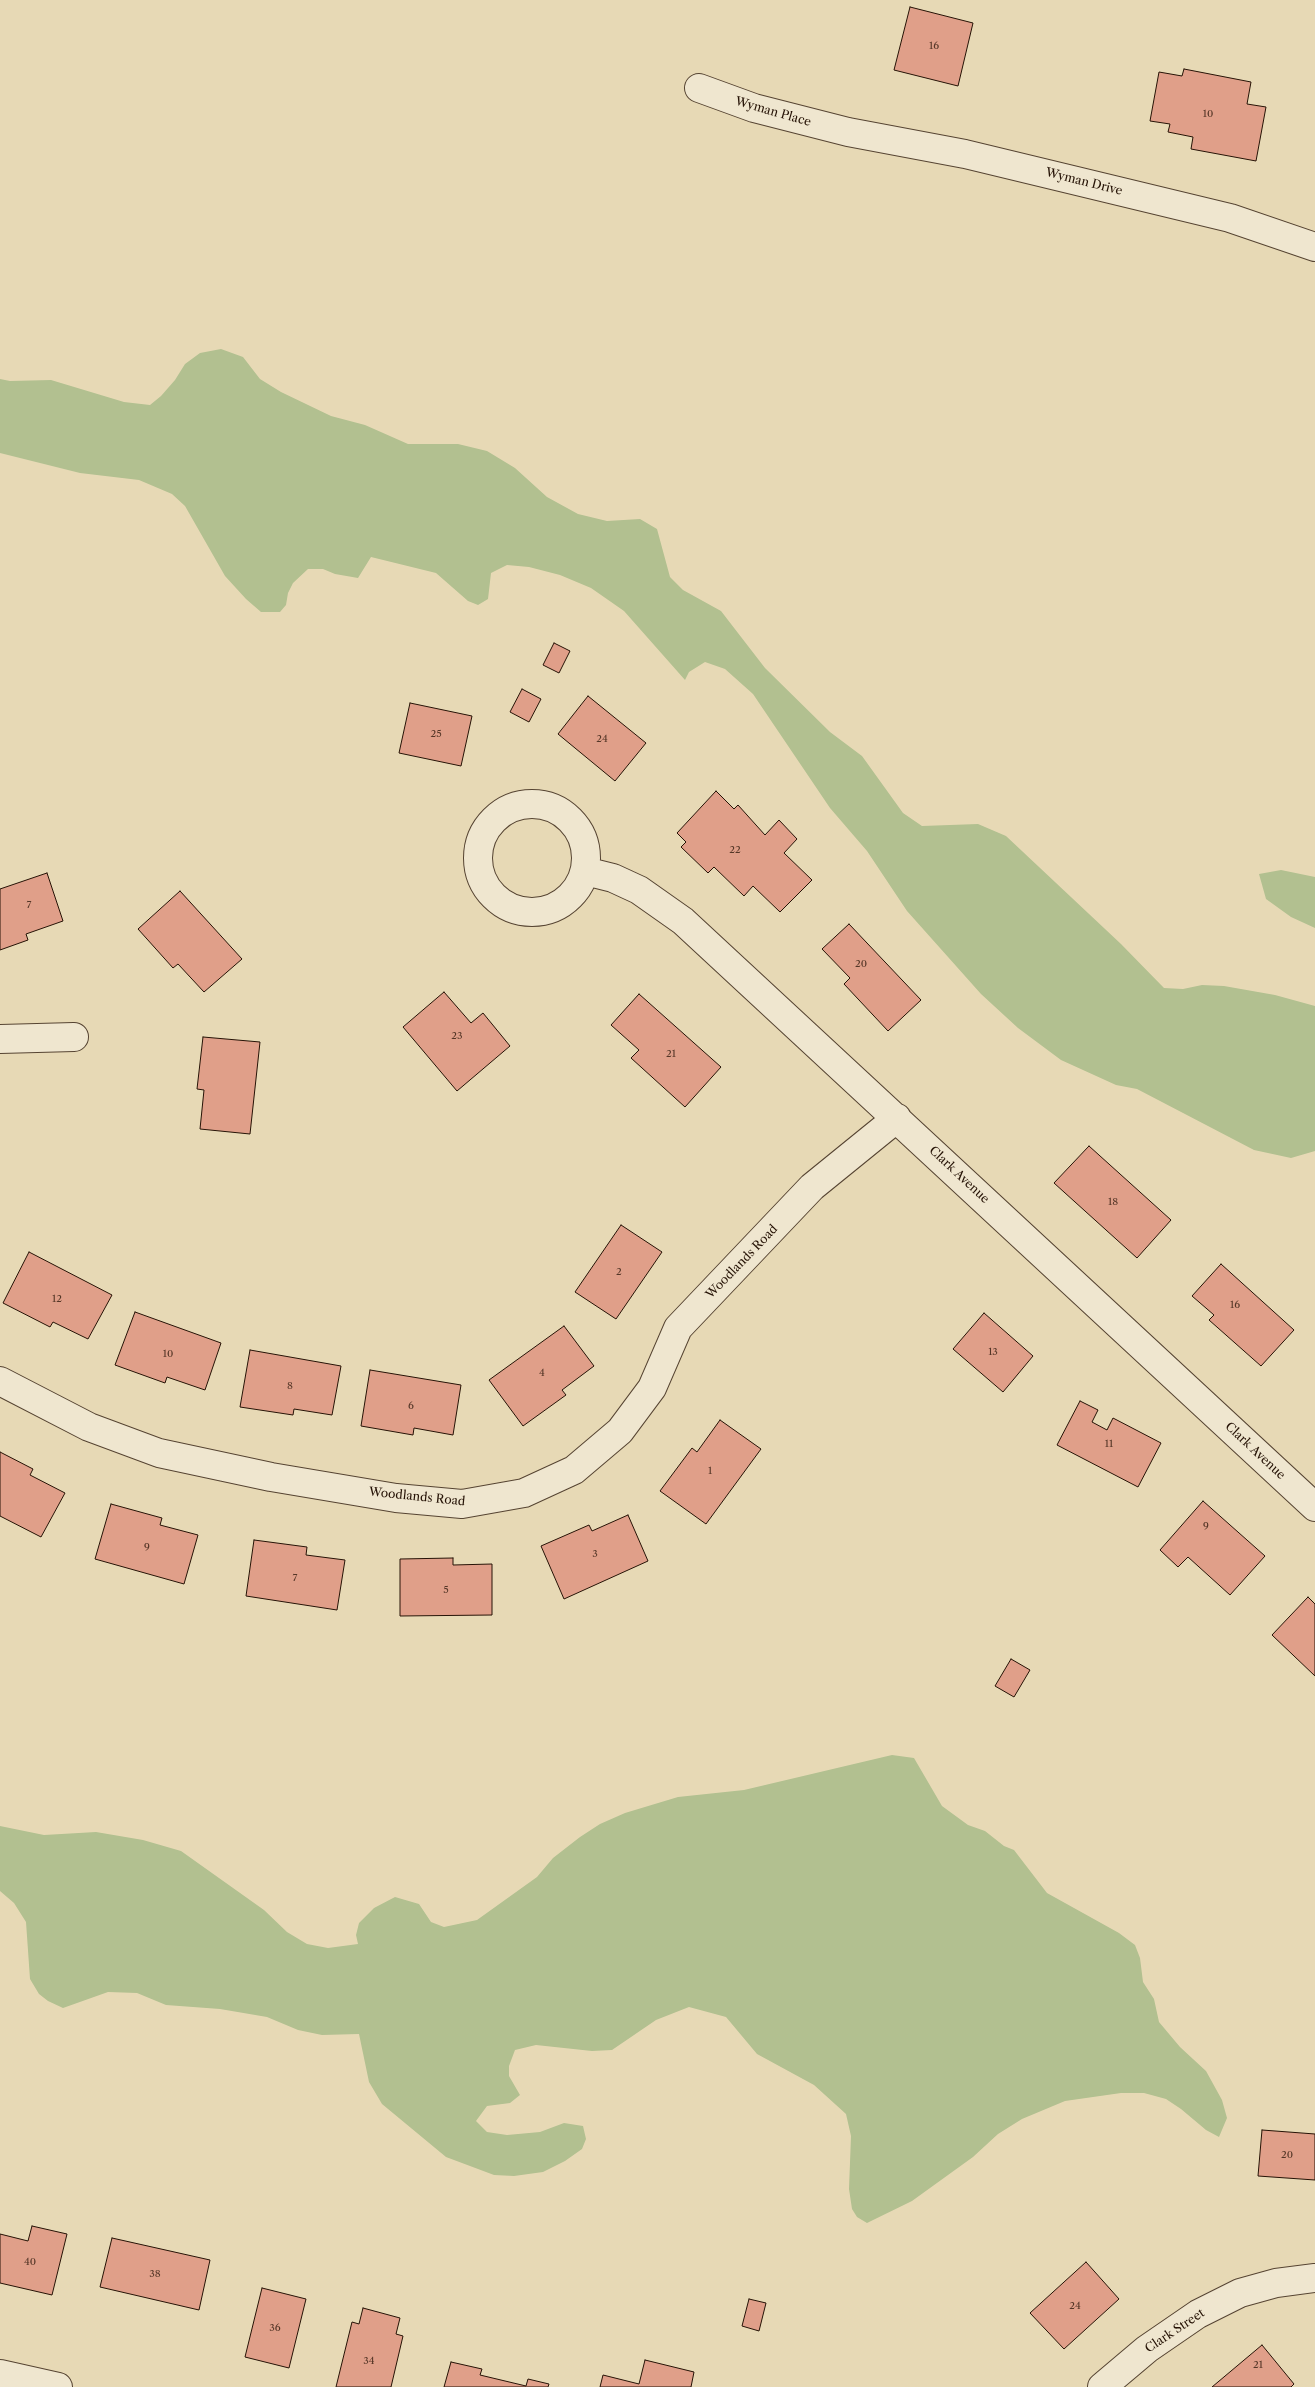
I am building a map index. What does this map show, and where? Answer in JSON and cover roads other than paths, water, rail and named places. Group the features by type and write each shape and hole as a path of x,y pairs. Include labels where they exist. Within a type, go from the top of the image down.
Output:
{"street":[{"name":"Wyman Place","path":"699,88 754,108 848,132"},
{"name":"Wyman Drive","path":"848,132 965,154 1230,218 1315,247"},
{"name":"Clark Avenue","path":"585,871 613,878 639,890 683,921 1315,1506"},
{"path":"0,1039 74,1037"},
{"name":"Woodlands Road","path":"0,1381 89,1427 158,1453 271,1477 396,1498 462,1504 524,1493 574,1470 620,1431 652,1388 678,1328 812,1187 897,1118"},
{"name":"Clark Street","path":"1102,2387 1147,2349 1198,2314 1240,2293 1276,2283 1315,2278"},
{"path":"0,2374 58,2387"}]}
